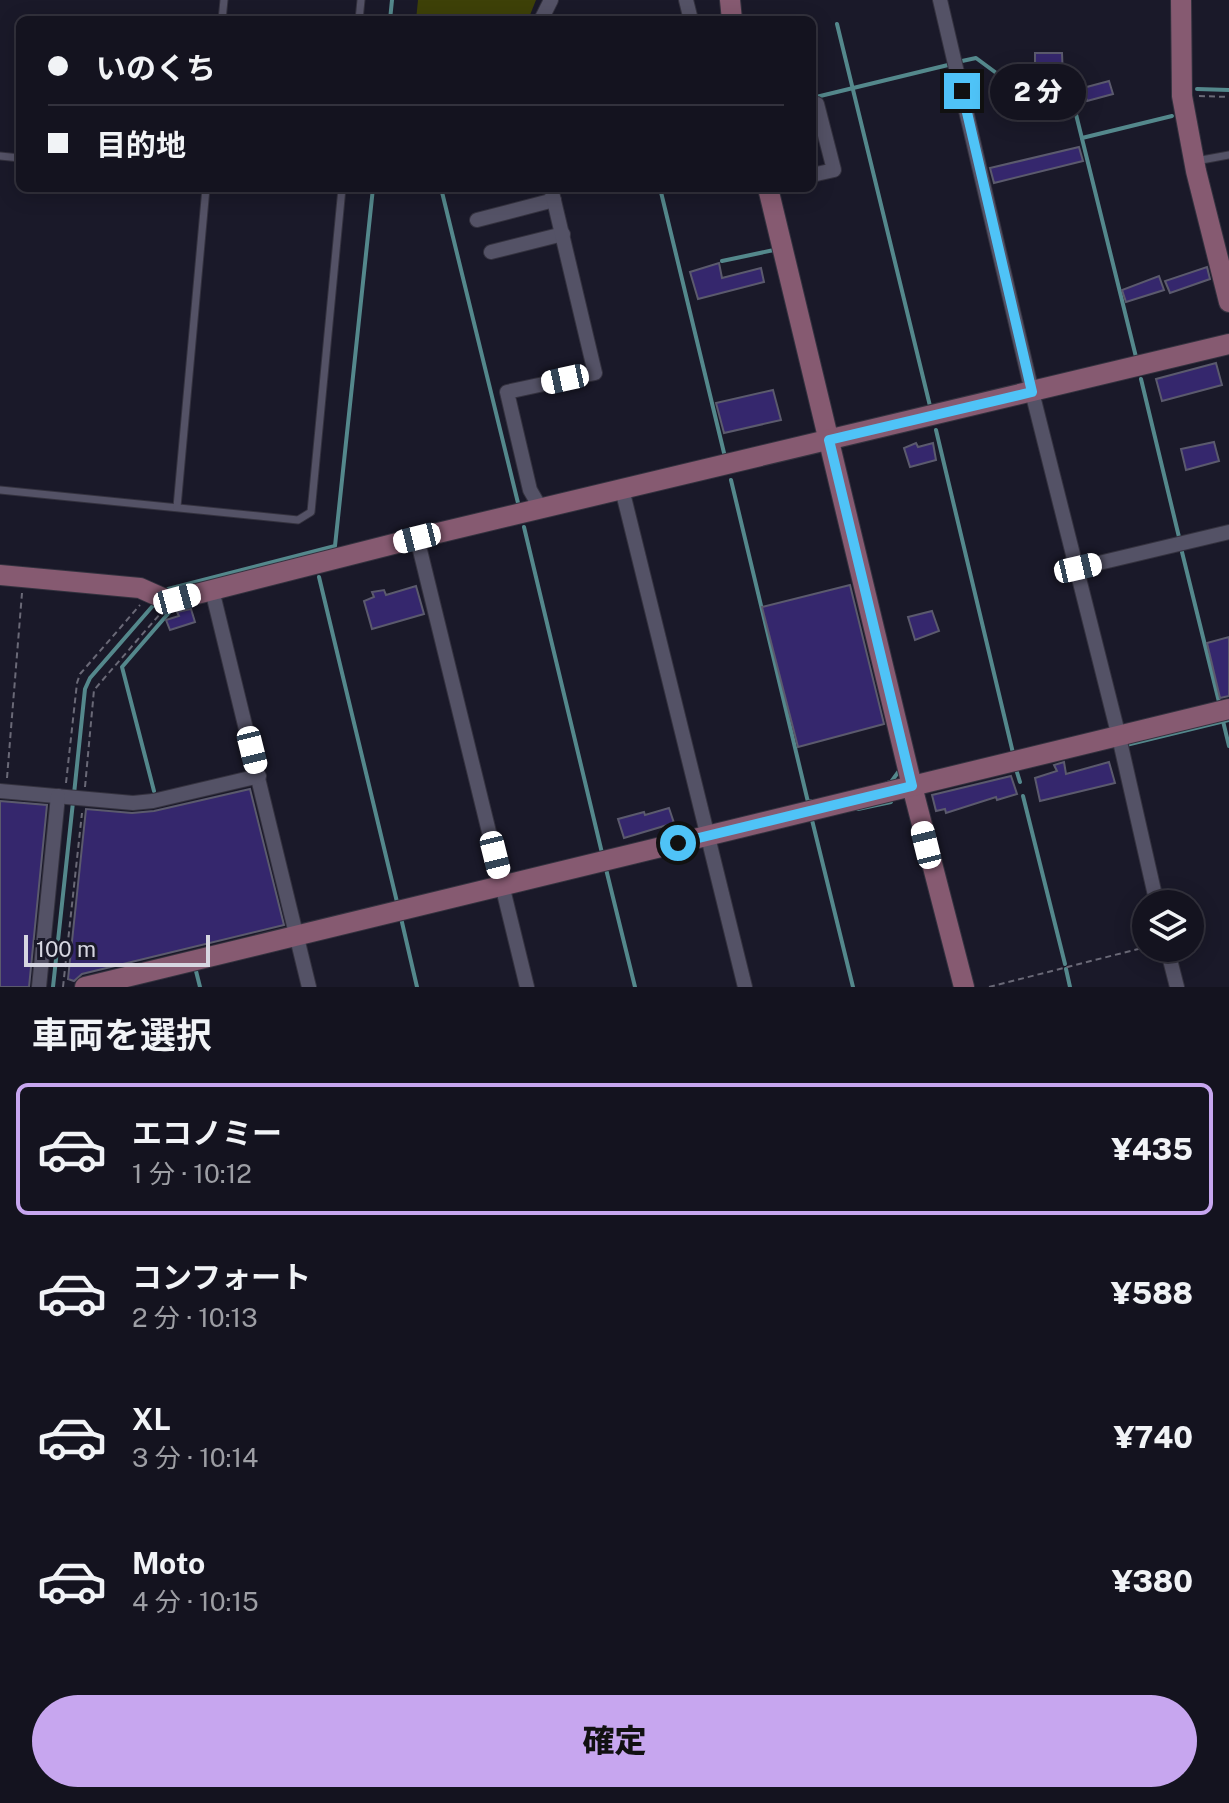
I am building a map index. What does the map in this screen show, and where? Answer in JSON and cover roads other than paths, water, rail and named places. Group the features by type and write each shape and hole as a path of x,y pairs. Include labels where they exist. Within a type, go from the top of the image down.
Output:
{"street":[{"path":"940,0 1154,890"},
{"path":"1181,0 1182,96 1194,161 1229,302"},
{"path":"816,104 834,170 816,174"},
{"path":"769,192 912,786 964,987"},
{"path":"477,220 553,194 595,373 507,392 530,490 541,509"},
{"path":"491,252 563,234"},
{"path":"0,575 161,595 212,590 1229,344"},
{"path":"622,489 745,987"},
{"path":"1078,568 1229,532"},
{"path":"417,538 527,987"},
{"path":"212,590 309,987"},
{"path":"90,986 1229,709"},
{"path":"3,791 133,803 259,776"},
{"path":"39,987 71,797"},
{"path":"1171,962 1177,987"}],"lane":[{"path":"1194,161 1229,155"},
{"path":"177,507 206,192"},
{"path":"0,490 298,520 311,512 342,192"}],"waterway":[{"path":"390,16 392,0"},
{"path":"837,24 930,406"},
{"path":"962,61 976,58 999,75 1009,90 1016,92 1069,86 1136,357"},
{"path":"816,97 948,65"},
{"path":"1197,89 1229,90"},
{"path":"1082,138 1172,116"},
{"path":"166,592 335,546 373,192"},
{"path":"442,192 519,507"},
{"path":"661,192 725,457"},
{"path":"722,261 774,250"},
{"path":"1141,379 1179,537"},
{"path":"936,430 1013,753"},
{"path":"731,480 808,802 812,801"},
{"path":"524,527 602,853"},
{"path":"1181,548 1219,702"},
{"path":"319,577 397,902"},
{"path":"74,794 85,689 90,678 157,601"},
{"path":"154,791 122,667 173,608"},
{"path":"1126,745 1229,720"},
{"path":"1223,721 1229,746"},
{"path":"1016,769 1020,782"},
{"path":"887,783 899,771"},
{"path":"1023,796 1065,964"},
{"path":"53,987 73,802"},
{"path":"858,809 891,802"},
{"path":"812,820 853,987"},
{"path":"606,869 635,987"},
{"path":"401,918 417,987"},
{"path":"195,967 200,987"},
{"path":"1066,969 1070,987"}]}
